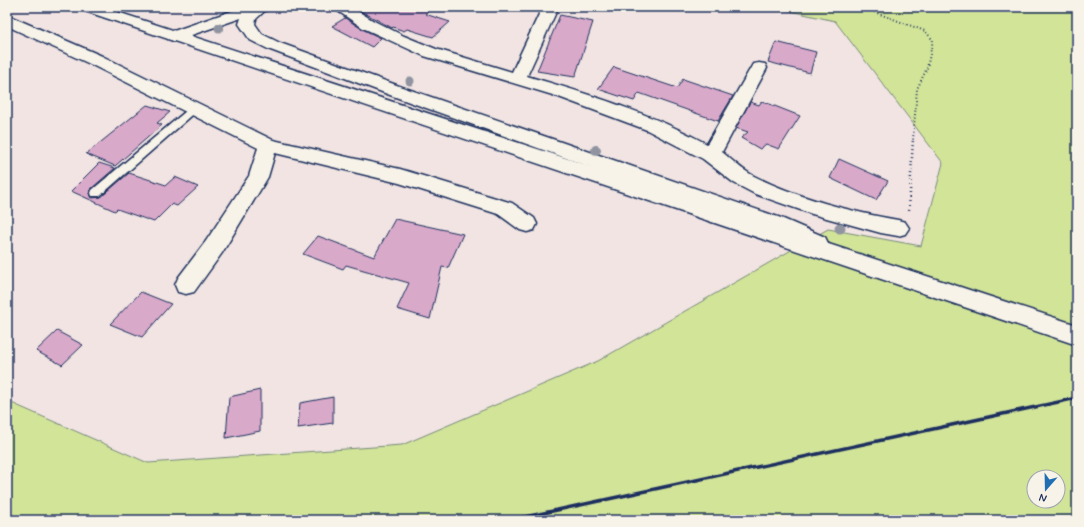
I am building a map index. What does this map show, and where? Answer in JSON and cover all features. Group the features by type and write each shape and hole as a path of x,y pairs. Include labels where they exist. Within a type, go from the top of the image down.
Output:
{"main road":[{"path":"87,7 1077,335"},
{"path":"174,36 196,17 216,7"},
{"path":"174,36 258,7"},
{"path":"261,7 249,17 247,24 256,37 274,46 396,91 774,224 873,267"},
{"path":"340,7 362,22 410,46 593,103 667,132 711,154 745,180 780,196 881,226 898,228"},
{"path":"517,79 549,10"},
{"path":"7,20 194,108 268,145 408,178 505,208 527,224"},
{"path":"711,154 759,68"},
{"path":"186,285 214,247 258,177 268,145"}],"lane":[{"path":"96,193 194,108"}],"path":[{"path":"861,7 926,31 933,40 927,68 917,89 914,113 909,222 898,228"}],"green space":[{"path":"772,7 1077,7 1077,520 7,520 7,401 148,463 402,445 598,361 828,229 921,246 943,163 835,21"}],"building":[{"path":"364,7 434,7 425,14 450,22 433,37 407,29 404,31 393,27 392,28 359,10"},
{"path":"560,15 593,22 575,77 537,71"},
{"path":"345,18 362,29 381,38 372,47 332,26"},
{"path":"776,42 816,52 810,73 768,62"},
{"path":"614,67 677,88 683,79 733,96 718,121 639,93 634,101 598,89"},
{"path":"762,101 800,116 779,149 766,144 760,149 741,138 748,132 736,128 750,102 759,105"},
{"path":"147,105 170,112 157,123 162,125 115,166 86,154"},
{"path":"839,159 888,181 876,200 830,178"},
{"path":"99,163 115,168 91,189 90,193 92,198 101,197 129,173 166,185 175,177 198,187 177,206 172,204 154,222 117,209 115,211 71,191"},
{"path":"395,219 463,234 448,268 442,267 430,319 397,309 409,283 346,265 343,269 303,254 318,236 374,257"},
{"path":"141,292 171,304 142,337 110,324"},
{"path":"57,331 83,345 62,365 36,351"},
{"path":"260,390 260,431 226,438 229,397"},
{"path":"333,397 333,423 298,428 300,403"}],"railway":[{"path":"511,520 1077,398"}]}
